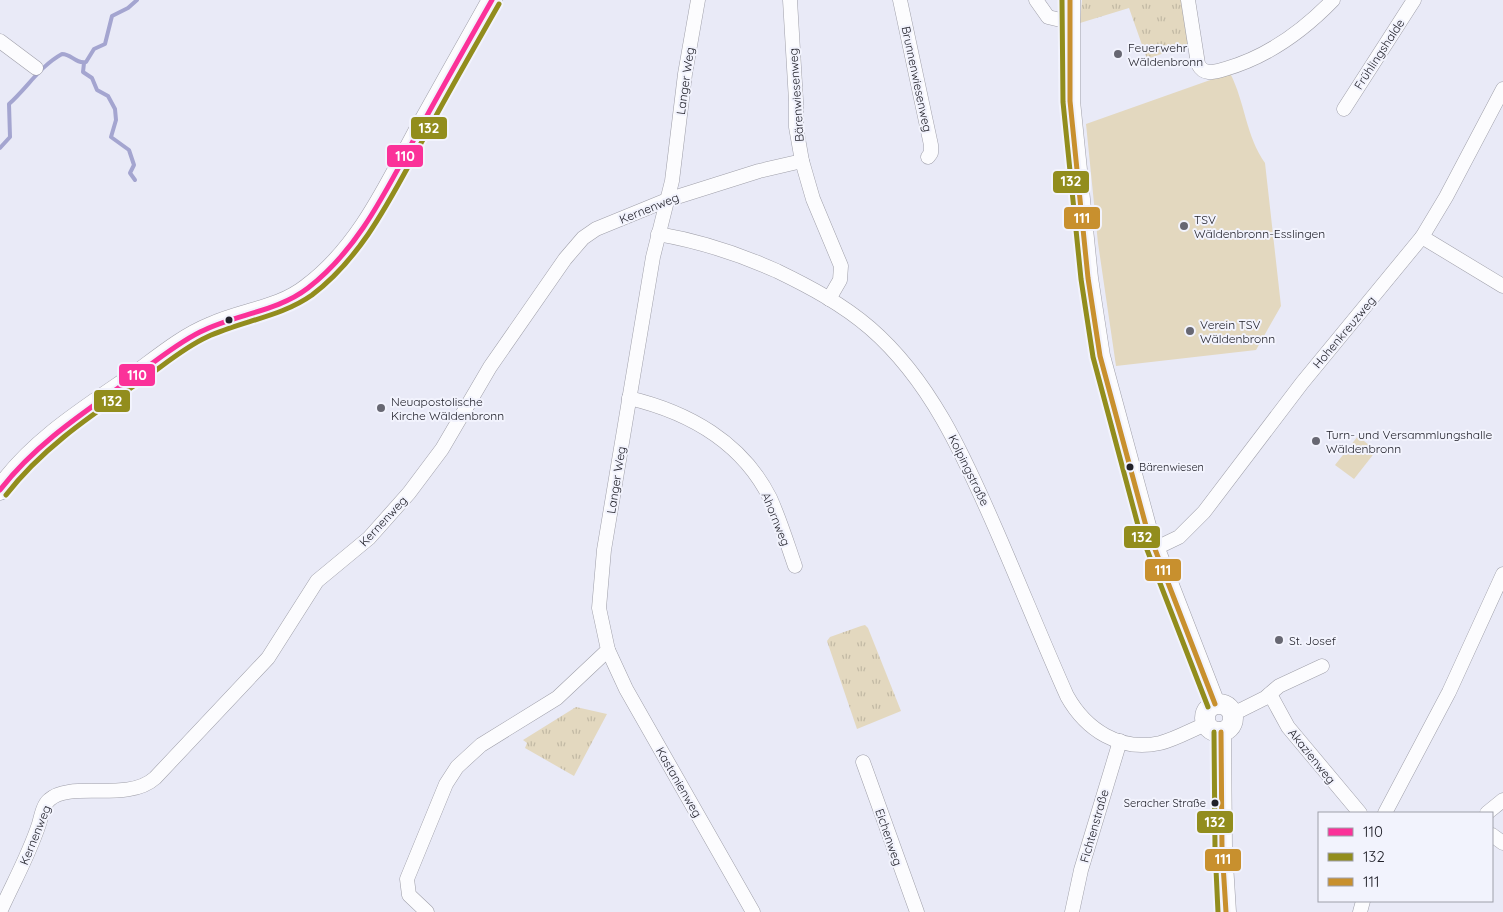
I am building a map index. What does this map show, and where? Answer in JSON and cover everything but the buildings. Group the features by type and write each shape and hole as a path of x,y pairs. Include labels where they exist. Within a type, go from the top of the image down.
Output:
{"street":[{"path":"0,490 17,468 49,439 178,346 210,327 271,308 294,298 334,265 357,238 378,205 492,0"},
{"name":"Langer Weg","path":"608,650 600,616 600,582 629,398 658,234 673,176 685,74 698,0"},
{"name":"Bärenwiesenweg","path":"790,0 796,126 802,161 813,199 842,266 840,280 829,299"},
{"name":"Brunnenwiesenweg","path":"900,0 931,146 931,153 928,157"},
{"path":"1036,0 1050,18 1068,22"},
{"path":"1070,0 1068,22 1070,101 1092,310 1110,399 1154,549 1216,704"},
{"path":"1188,0 1198,61 1205,72 1231,67 1266,52 1302,28 1333,0"},
{"name":"Frühlingshalde","path":"1344,109 1414,0"},
{"path":"0,41 36,68"},
{"name":"Hohenkreuzweg","path":"1154,549 1179,536 1204,512 1302,383 1422,237 1449,192 1477,134 1503,89"},
{"name":"Kernenweg","path":"0,912 28,852 47,802 54,796 72,792 136,789 155,778 268,658 316,581 369,538 423,475 449,438 490,368 572,251 592,232 668,200 775,166 802,161"},
{"name":"Kolpingstraße","path":"658,234 684,239 748,259 787,276 829,299 858,318 885,343 935,406 968,465 1071,703 1092,728 1120,742 1143,744 1158,743 1214,728"},
{"path":"1422,237 1503,286"},
{"name":"Ahornweg","path":"629,398 660,406 686,417 716,435 739,455 756,476 770,498 794,566"},
{"path":"1386,812 1449,692 1503,574"},
{"path":"427,912 408,896 406,879 443,790 457,766 481,746 557,698 608,650"},
{"name":"Kastanienweg","path":"608,650 626,689 754,912"},
{"path":"1233,714 1270,694 1279,686 1322,666"},
{"name":"Akazienweg","path":"1270,694 1288,727 1359,812"},
{"path":"1214,728 1231,726 1233,714 1226,705 1216,704 1206,713 1214,728 1226,912"},
{"name":"Fichtenstraße","path":"1072,912 1081,870 1120,742"},
{"name":"Eichenweg","path":"862,762 917,912"},
{"path":"1488,812 1503,800"}],"green space":[{"path":"1082,0 1181,0 1190,44 1147,59 1129,8 1080,23"},
{"name":"TSV Wäldenbronn-Esslingen","path":"1230,73 1254,142 1265,163 1281,306 1256,350 1116,366 1098,243 1086,124"},
{"path":"1358,436 1376,451 1354,479 1335,465"},
{"path":"865,625 868,628 901,711 857,729 827,641 830,637"},
{"path":"576,707 607,714 574,776 525,748 527,743 523,740"}],"waterway":[{"path":"0,148 10,137 9,104 40,71 62,54 79,62 86,62 94,49 105,44 112,16 128,8 137,0"},
{"path":"84,63 83,72 92,78 97,90 108,96 115,109 116,120 111,137 129,150 134,165 130,173 135,180"}],"transit line":[{"name":"110","path":"0,490 31,456 64,427 176,346 213,326 269,308 296,296 326,272 343,255 371,216 492,0"},
{"name":"132","path":"1062,0 1063,102 1081,279 1093,357 1139,529 1208,707"},
{"name":"111","path":"1070,0 1070,101 1088,278 1100,356 1146,526 1215,704"},
{"name":"132","path":"6,495 36,462 69,433 181,352 207,337 287,309 312,295 331,279 363,242 389,201 499,4"},
{"name":"132","path":"1214,732 1215,848 1218,912"},
{"name":"111","path":"1221,732 1222,848 1226,912"}],"place":[{"name":"Feuerwehr Wäldenbronn","path":"1118,54"},
{"name":"TSV Wäldenbronn-Esslingen","path":"1184,226"},
{"name":"Verein TSV Wäldenbronn","path":"1190,331"},
{"name":"Neuapostolische Kirche Wäldenbronn","path":"381,408"},
{"name":"Turn- und Versammlungshalle Wäldenbronn","path":"1316,441"},
{"name":"Bärenwiesen","path":"1130,467"},
{"name":"St. Josef","path":"1279,640"},
{"name":"Seracher Straße","path":"1215,803"}]}
